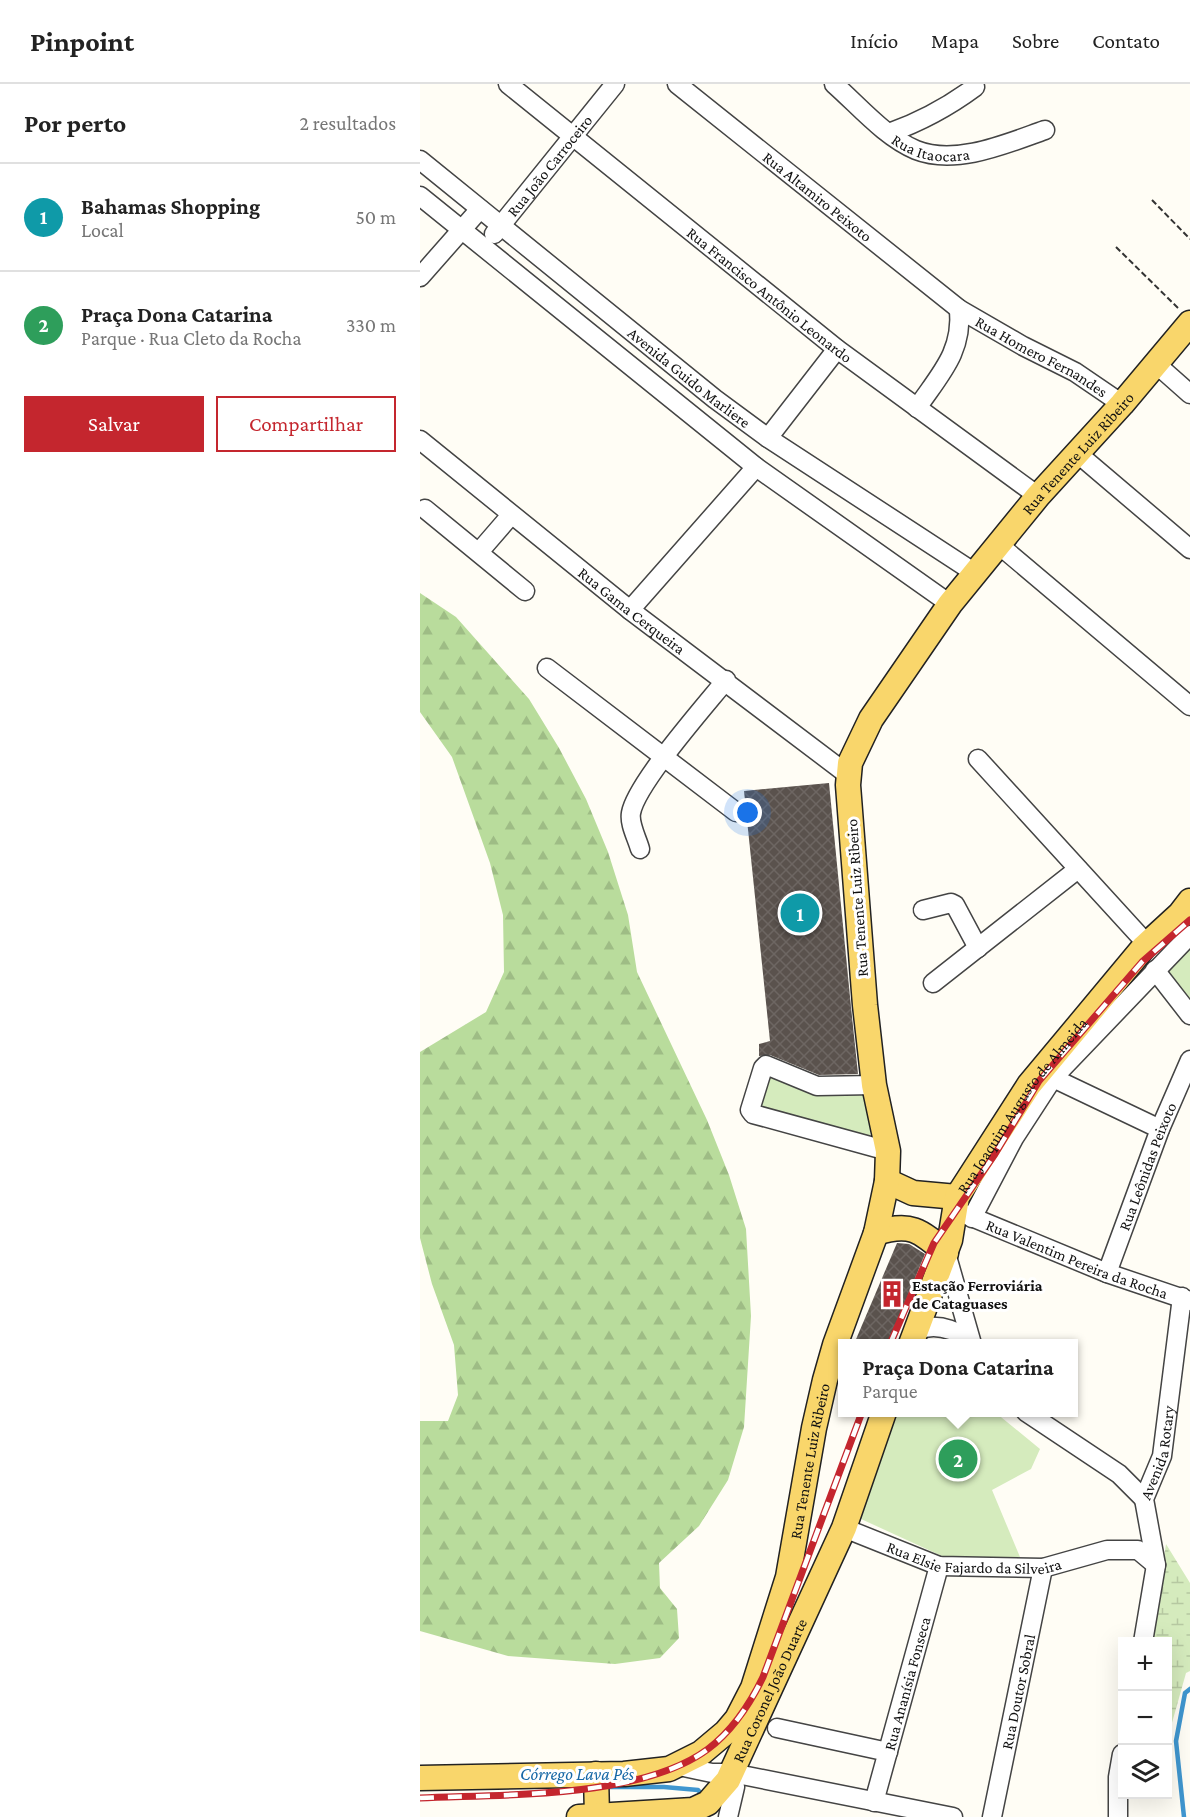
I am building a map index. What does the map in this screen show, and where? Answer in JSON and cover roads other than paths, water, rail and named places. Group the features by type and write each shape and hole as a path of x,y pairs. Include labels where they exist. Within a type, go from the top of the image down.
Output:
{"main road":[{"name":"Rua Tenente Luiz Ribeiro","path":"788,1577 814,1428 825,1380 835,1345 876,1233 887,1181 888,1150 874,1085 865,1005 847,774 872,719 950,604 1038,496 1122,404 1155,363 1186,317"},
{"name":"Rua Joaquim Augusto de Almeida","path":"913,1337 962,1210 1029,1085 1147,944 1187,914"},
{"path":"887,1181 913,1193 962,1210"},
{"path":"913,1193 931,1209 939,1221 946,1253"},
{"path":"876,1233 893,1227 909,1227 922,1233 946,1253"},
{"path":"844,1528 883,1417"},
{"name":"Rua Coronel João Duarte","path":"727,1780 844,1528"},
{"name":"Rua Coronel João Duarte","path":"679,1766 701,1753 726,1732 745,1706 753,1688 788,1577"},
{"path":"420,1778 624,1774 679,1766"},
{"path":"596,1774 588,1817 693,1810 708,1803 727,1780"}],"street":[{"name":"Rua Francisco Antônio Leonardo","path":"508,84 837,349 1038,496"},
{"name":"Rua João Carroceiro","path":"484,247 615,84"},
{"name":"Rua Altamiro Peixoto","path":"677,84 959,309"},
{"name":"Rua Itaocara","path":"834,84 889,133 917,150 949,153 981,152 1046,130"},
{"path":"889,133 916,123 977,85"},
{"name":"Avenida Guido Marliere","path":"420,160 715,399 768,438 975,573"},
{"name":"Avenida Guido Marliere","path":"420,196 756,468 950,604"},
{"path":"420,278 480,208"},
{"name":"Rua Homero Fernandes","path":"959,309 1023,346 1075,372 1122,404"},
{"path":"917,408 954,353 959,339 959,309"},
{"path":"768,438 837,349"},
{"path":"1155,363 1190,394"},
{"name":"Rua Gama Cerqueira","path":"420,440 630,610 726,680 847,774"},
{"path":"1077,453 1190,549"},
{"path":"630,610 756,468"},
{"path":"425,509 525,591"},
{"path":"479,552 511,515"},
{"path":"998,544 1190,706"},
{"path":"547,668 736,812"},
{"path":"640,849 631,819 632,810 664,757 726,680"},
{"path":"978,759 1147,944"},
{"path":"933,983 1078,869"},
{"path":"923,910 951,903 955,905 978,948"},
{"path":"962,1210 1014,1138 1053,1078 1155,970 1187,914"},
{"path":"1155,970 1190,1015"},
{"name":"Rua Leônidas Peixoto","path":"1107,1273 1160,1129 1190,1060"},
{"path":"874,1085 817,1086 766,1065 763,1068 750,1110 753,1114 888,1150"},
{"path":"1053,1078 1160,1129"},
{"name":"Rua Valentim Pereira da Rocha","path":"962,1210 1107,1273 1186,1299"},
{"path":"946,1253 970,1339"},
{"name":"Avenida Rotary","path":"1144,1637 1156,1565 1144,1499 1162,1456 1186,1299"},
{"path":"913,1337 924,1327 952,1329 968,1339"},
{"path":"1032,1417 1119,1474 1144,1499"},
{"path":"1119,1474 1145,1475 1162,1456"},
{"name":"Rua Elsie Fajardo da Silveira","path":"844,1528 939,1566 1043,1568 1107,1550 1140,1535 1149,1519"},
{"name":"Rua Elsie Fajardo da Silveira","path":"1107,1550 1138,1550 1156,1565"},
{"name":"Rua Ananísia Fonseca","path":"874,1802 939,1566"},
{"name":"Rua Doutor Sobral","path":"992,1817 1043,1568"},
{"path":"777,1728 888,1752"},
{"path":"679,1766 711,1773 735,1786 728,1817"},
{"path":"727,1780 874,1802 953,1817"},
{"path":"1118,1799 1118,1817"}],"waterway":[{"name":"Córrego Lava Pés","path":"1184,1817 1176,1741 1185,1693 1190,1689"},
{"name":"Córrego Lava Pés","path":"567,1787 588,1787"},
{"name":"Córrego Lava Pés","path":"603,1787 664,1787 698,1790 703,1796"}],"railway":[{"path":"892,1339 934,1243 995,1154 1039,1081 1142,962 1190,920"},
{"path":"420,1798 529,1794 609,1785 646,1777 680,1765 717,1742 740,1716 763,1677 860,1417"}],"place":[{"name":"Bahamas Shopping","path":"800,913"},
{"name":"Estação Ferroviária de Cataguases","path":"892,1294"},
{"name":"Praça Dona Catarina","path":"958,1459"}]}
